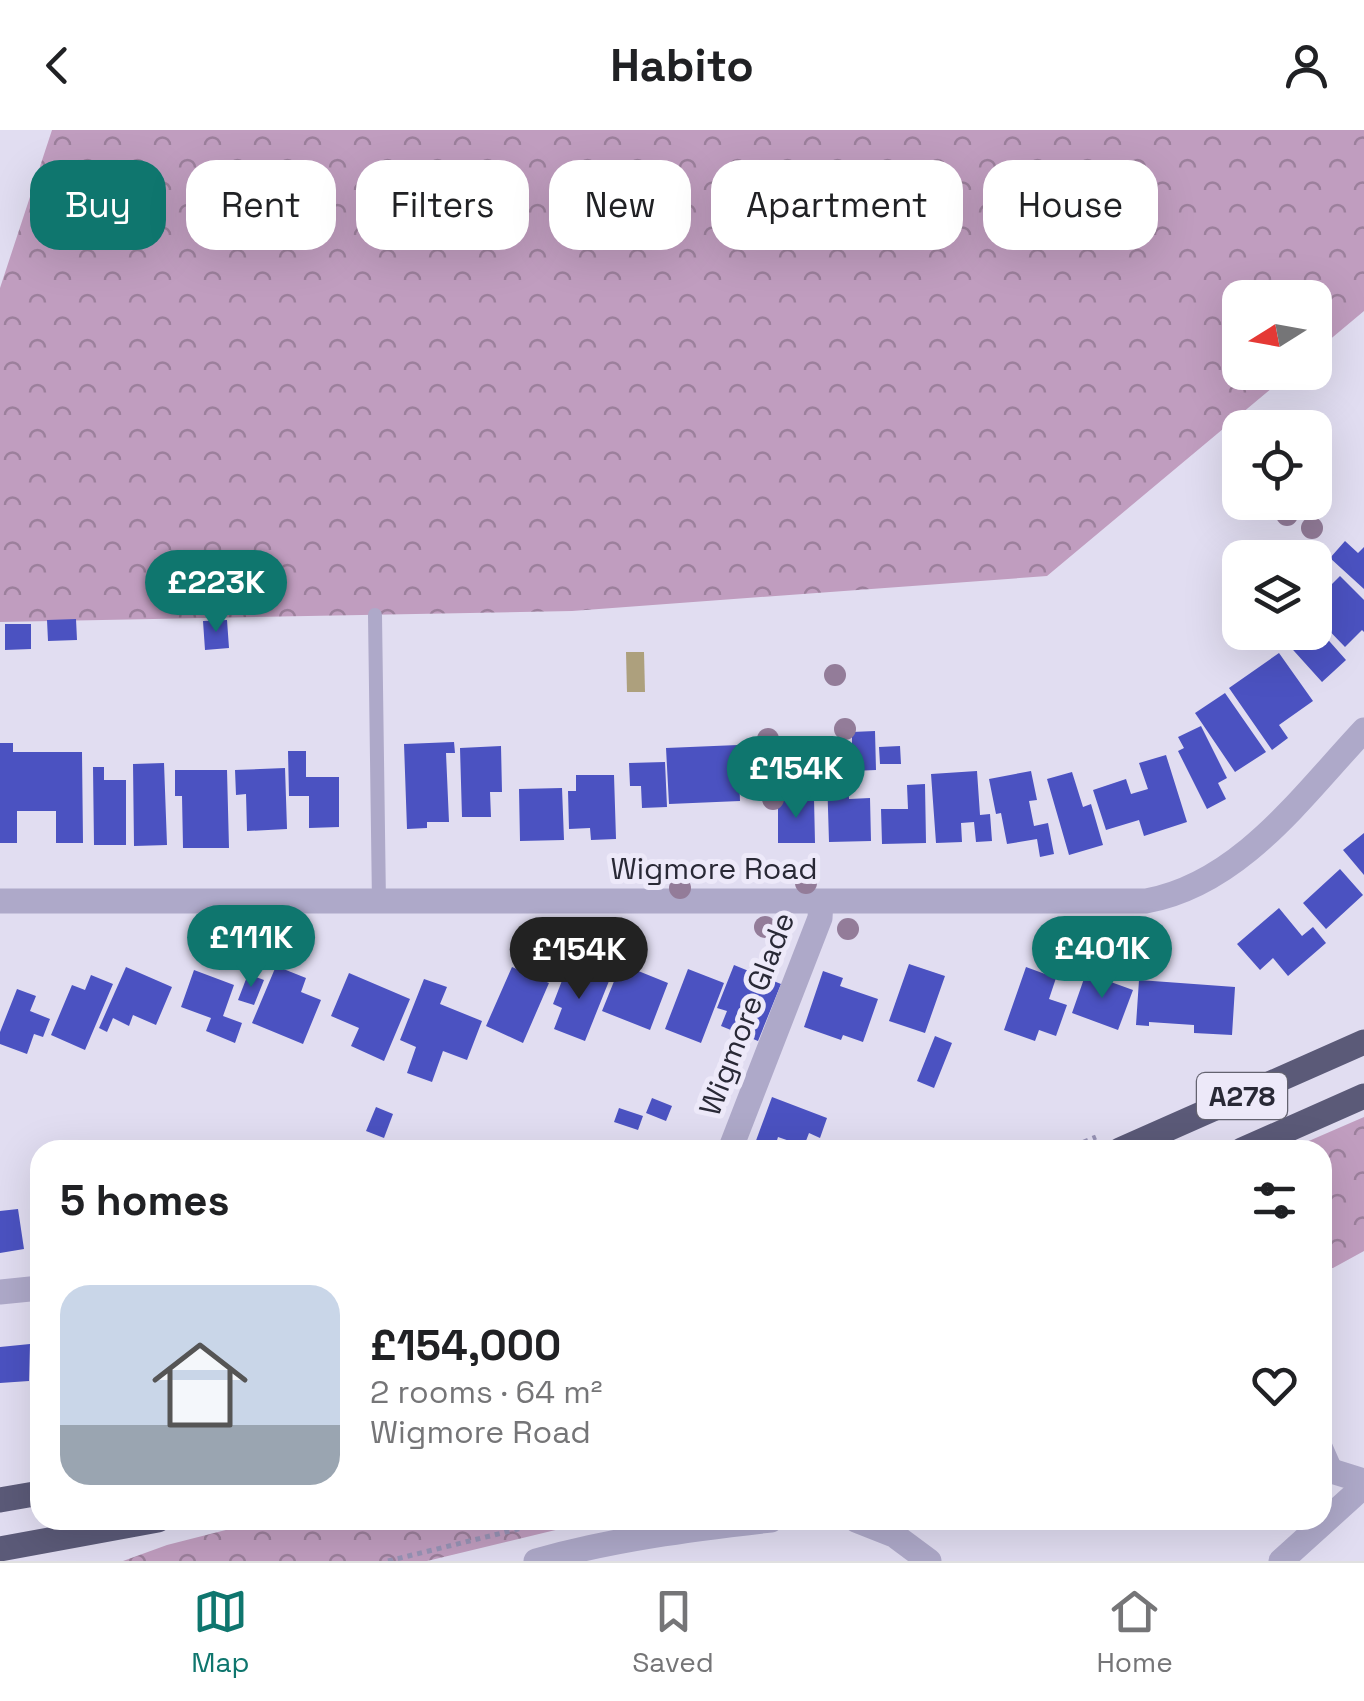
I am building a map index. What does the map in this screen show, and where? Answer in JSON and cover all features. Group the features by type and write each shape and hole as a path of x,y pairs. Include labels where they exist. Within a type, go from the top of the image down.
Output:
{"main road":[{"name":"A278","path":"1143,1140 1364,1042"},
{"name":"A278","path":"1265,1140 1364,1096"},
{"path":"0,1500 30,1495"},
{"path":"0,1549 104,1530"}],"street":[{"name":"Wigmore Road","path":"0,901 1146,901 1178,894 1208,880 1241,856 1364,730"},
{"name":"Wigmore Glade","path":"734,1140 820,918 821,901"},
{"path":"0,1292 30,1289"},
{"path":"1332,1472 1364,1483 1332,1513"},
{"path":"536,1561 619,1541 699,1530"},
{"path":"881,1530 929,1561"},
{"path":"1280,1561 1313,1530"}],"lane":[{"path":"375,615 379,902"}],"path":[{"path":"388,1561 514,1530"}],"green space":[{"path":"52,130 1364,130 1364,311 1332,338 1332,280 1222,280 1222,390 1270,390 1246,410 1222,410 1222,430 1047,576 572,611 0,622 0,288 30,197 30,250 166,250 166,160 42,160"},
{"path":"1364,1117 1364,1251 1333,1268 1332,1140 1311,1140"},
{"path":"226,1530 556,1530 427,1561 123,1561"}],"shaded area":[{"path":"626,652 644,652 645,692 627,692"}],"building":[{"path":"1345,541 1358,553 1364,547 1364,589 1332,560"},
{"path":"1340,576 1364,600 1364,632 1345,647 1332,634 1332,584"},
{"path":"76,619 77,640 48,641 47,620"},
{"path":"227,620 229,648 205,650 203,621"},
{"path":"5,624 31,624 31,649 5,650"},
{"path":"1332,644 1346,660 1322,682 1293,650 1332,650"},
{"path":"1279,653 1313,701 1279,725 1288,738 1272,750 1229,688"},
{"path":"1225,693 1266,752 1235,772 1195,713"},
{"path":"1201,726 1227,778 1218,783 1226,799 1207,809 1178,751 1184,748 1178,737"},
{"path":"875,731 876,770 852,771 852,732"},
{"path":"454,742 455,753 446,753 449,822 427,822 427,828 407,829 404,744"},
{"path":"0,743 13,743 13,752 82,752 83,843 56,843 56,811 17,811 17,843 0,843"},
{"path":"738,745 740,801 669,804 666,748"},
{"path":"501,746 502,792 490,792 491,817 462,817 460,748"},
{"path":"900,746 901,764 880,764 879,747"},
{"path":"288,751 306,751 306,777 339,777 339,827 309,828 309,796 289,796"},
{"path":"1166,755 1187,822 1144,836 1139,820 1106,830 1093,790 1126,779 1131,794 1148,789 1139,763"},
{"path":"665,762 667,807 642,808 641,786 630,786 629,763"},
{"path":"164,763 167,845 134,846 133,764"},
{"path":"93,767 104,767 104,780 126,780 126,845 94,845"},
{"path":"285,768 287,829 247,831 246,794 236,795 235,770"},
{"path":"175,770 227,770 229,848 183,848 182,796 175,796"},
{"path":"977,771 980,815 990,814 992,841 976,842 974,822 961,823 962,842 936,843 931,774"},
{"path":"1031,771 1037,800 1029,801 1034,826 1048,823 1054,854 1040,857 1037,839 1007,844 989,779"},
{"path":"1072,772 1083,807 1091,804 1103,845 1069,855 1047,779"},
{"path":"576,775 614,775 616,839 591,840 590,828 569,829 568,791 576,791"},
{"path":"848,775 849,799 870,798 871,841 829,842 827,776"},
{"path":"925,784 926,843 882,844 881,809 908,809 907,785"},
{"path":"562,788 564,840 520,841 519,789"},
{"path":"778,798 814,798 815,843 778,843"},
{"path":"1364,833 1364,875 1343,850"},
{"path":"1340,869 1363,895 1326,929 1303,903"},
{"path":"1279,908 1302,936 1313,927 1326,943 1288,976 1273,958 1260,970 1237,944"},
{"path":"621,964 668,983 650,1030 602,1011"},
{"path":"909,964 945,976 925,1033 889,1021"},
{"path":"568,965 609,981 585,1041 554,1029 562,1008 553,1004"},
{"path":"734,965 781,984 758,1041 721,1026 727,1011 717,1008"},
{"path":"276,966 306,978 301,992 321,1000 303,1044 252,1023"},
{"path":"126,967 172,987 156,1025 133,1015 129,1026 113,1018 107,1032 99,1028"},
{"path":"512,967 549,983 523,1043 486,1026"},
{"path":"1026,967 1056,978 1049,999 1067,1005 1056,1036 1039,1030 1035,1041 1004,1030"},
{"path":"688,969 724,983 701,1043 665,1029"},
{"path":"194,970 234,985 223,1016 242,1023 235,1043 206,1031 211,1018 181,1007"},
{"path":"823,971 843,978 840,986 878,999 863,1042 843,1035 841,1040 804,1027"},
{"path":"349,973 410,999 384,1061 351,1046 359,1028 331,1016"},
{"path":"1086,973 1133,990 1118,1030 1072,1013"},
{"path":"248,974 264,980 254,1005 238,1000"},
{"path":"91,975 113,984 85,1050 51,1035 72,985 85,990"},
{"path":"424,979 447,987 440,1004 482,1021 467,1060 443,1051 432,1082 407,1073 416,1047 400,1040"},
{"path":"1139,980 1235,987 1232,1035 1194,1033 1194,1025 1136,1025"},
{"path":"17,989 36,996 30,1011 50,1019 43,1037 34,1034 27,1054 0,1044 0,1032"},
{"path":"935,1036 952,1043 934,1088 917,1081"},
{"path":"772,1097 827,1118 820,1138 809,1133 806,1140 756,1140"},
{"path":"652,1098 672,1106 666,1121 646,1113"},
{"path":"376,1107 393,1114 384,1138 366,1131"},
{"path":"619,1108 643,1116 638,1130 614,1122"},
{"path":"18,1209 24,1249 0,1253 0,1211"},
{"path":"30,1344 29,1381 0,1383 0,1347"}]}
